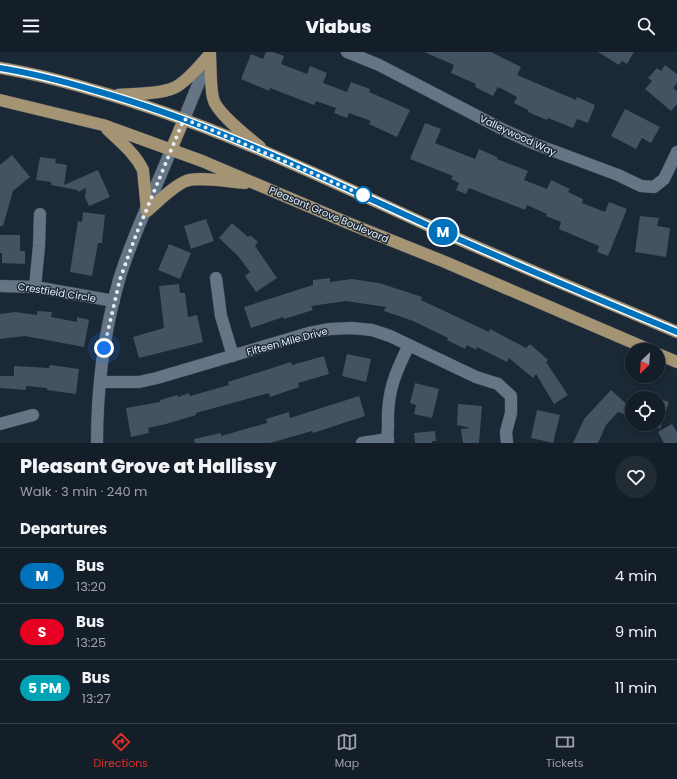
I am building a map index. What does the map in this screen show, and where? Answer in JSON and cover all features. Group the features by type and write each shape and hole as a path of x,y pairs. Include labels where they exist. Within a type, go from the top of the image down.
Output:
{"main road":[{"path":"112,95 162,92 173,89 180,85 211,53"},
{"path":"211,53 213,98 216,106 222,114 268,154"},
{"path":"0,68 64,82 112,95 184,119 361,194 456,237 677,332"},
{"name":"Pleasant Grove Boulevard","path":"0,100 103,125 171,150 445,262 634,343"},
{"path":"171,150 184,119"},
{"path":"103,125 133,154 141,165 143,170 147,211"},
{"path":"147,211 187,181 198,179 257,184"},
{"path":"665,357 677,362"}],"street":[{"name":"Valleywood Way","path":"347,52 380,65 506,131 577,161 618,175 641,186 654,187 664,179 677,152"},
{"path":"184,119 211,53"},
{"path":"97,443 100,382 104,348 114,301 125,264 171,150"},
{"path":"36,287 40,214"},
{"path":"216,278 222,316 233,356"},
{"name":"Crestfield Circle","path":"0,286 36,287 114,301"},
{"name":"Fifteen Mile Drive","path":"100,382 139,382 330,328 372,330 409,344 476,376 498,384 511,396 511,413 506,432 507,443"},
{"path":"362,443 388,441 389,395 397,369 409,344"},
{"path":"0,424 33,415"}],"building":[{"path":"266,52 273,52 284,56 281,64 307,74 310,66 327,73 323,83 347,92 351,82 370,89 369,92 410,110 397,137 369,124 371,121 349,113 347,118 334,113 336,108 316,101 314,105 270,88 269,91 241,79 251,54 263,59"},
{"path":"424,52 491,52 521,67 517,75 576,100 577,97 595,105 588,123 577,119 573,128 548,118 547,120 528,112 528,110 514,103 517,97 498,87 493,96 475,87 476,84 451,73 454,65"},
{"path":"598,52 634,52 627,64 622,61 619,65"},
{"path":"665,65 677,74 677,83 673,88 677,91 677,104 671,111 645,89 652,81 648,78 657,68 661,71"},
{"path":"625,109 660,127 651,143 642,138 636,149 611,136"},
{"path":"425,123 441,129 435,143 475,159 479,149 497,157 497,159 528,171 524,180 547,189 551,180 570,189 568,192 583,199 582,203 605,212 609,202 627,209 608,256 597,252 599,246 559,229 561,222 546,216 547,214 527,205 525,210 469,188 466,194 456,190 459,183 451,179 453,176 410,159"},
{"path":"12,155 30,177 13,191 3,226 0,226 0,165"},
{"path":"40,157 56,159 55,163 67,165 64,185 98,170 110,197 89,206 85,197 86,188 78,192 77,190 51,185 51,182 36,180"},
{"path":"83,212 105,215 102,243 98,243 92,276 70,272 78,221 82,222"},
{"path":"640,216 659,218 657,226 670,228 666,257 635,252"},
{"path":"206,219 214,241 191,249 184,226"},
{"path":"232,223 248,237 250,235 258,242 255,246 277,278 256,292 245,276 250,272 238,256 219,238"},
{"path":"0,235 20,235 20,251 25,251 25,264 2,263 2,253 0,253"},
{"path":"169,244 191,253 180,279 158,270"},
{"path":"330,278 330,282 352,279 379,283 422,297 421,300 489,332 490,329 526,348 530,344 548,360 546,362 568,395 554,404 536,374 533,378 509,358 507,362 477,347 476,350 467,345 465,349 447,340 448,338 413,321 384,311 386,307 346,301 311,306 313,310 284,319 283,317 251,328 244,307 313,285 313,280"},
{"path":"179,284 180,293 185,293 188,317 197,315 203,342 139,358 133,337 164,328 159,286"},
{"path":"37,311 52,312 51,317 77,322 77,317 89,320 84,347 25,336 0,339 0,314 15,312 37,315"},
{"path":"347,354 371,359 366,382 342,376"},
{"path":"324,356 329,374 298,383 299,387 270,397 269,393 196,413 196,415 148,428 149,433 131,437 126,408 160,402 160,400 177,395 178,397 189,393 190,396 229,385 228,382 291,362 292,365"},
{"path":"50,365 79,369 76,394 47,390 47,388 26,386 26,390 0,388 0,376 14,376 14,366 49,368"},
{"path":"415,383 439,389 432,418 414,414 416,405 410,403"},
{"path":"611,390 625,403 625,414 618,412 606,425 598,443 573,443 584,419"},
{"path":"359,396 365,416 313,433 312,431 270,443 195,443 194,439 221,433 221,436 267,423 266,419 289,412 290,418"},
{"path":"665,401 669,402 665,414"},
{"path":"458,404 482,406 479,443 463,443 461,429 470,428 457,425"},
{"path":"537,410 560,415 553,443 531,438"},
{"path":"672,424 677,432 677,443 664,443 658,432 665,431 665,428"},
{"path":"435,431 436,441 432,441 432,443 415,443 414,433"}],"bus line":[{"name":"M","path":"0,68 64,82 112,95 156,109 214,131 361,194 424,224 677,332"}],"route":[{"path":"104,348 120,279 136,235 184,119 363,195"}]}
